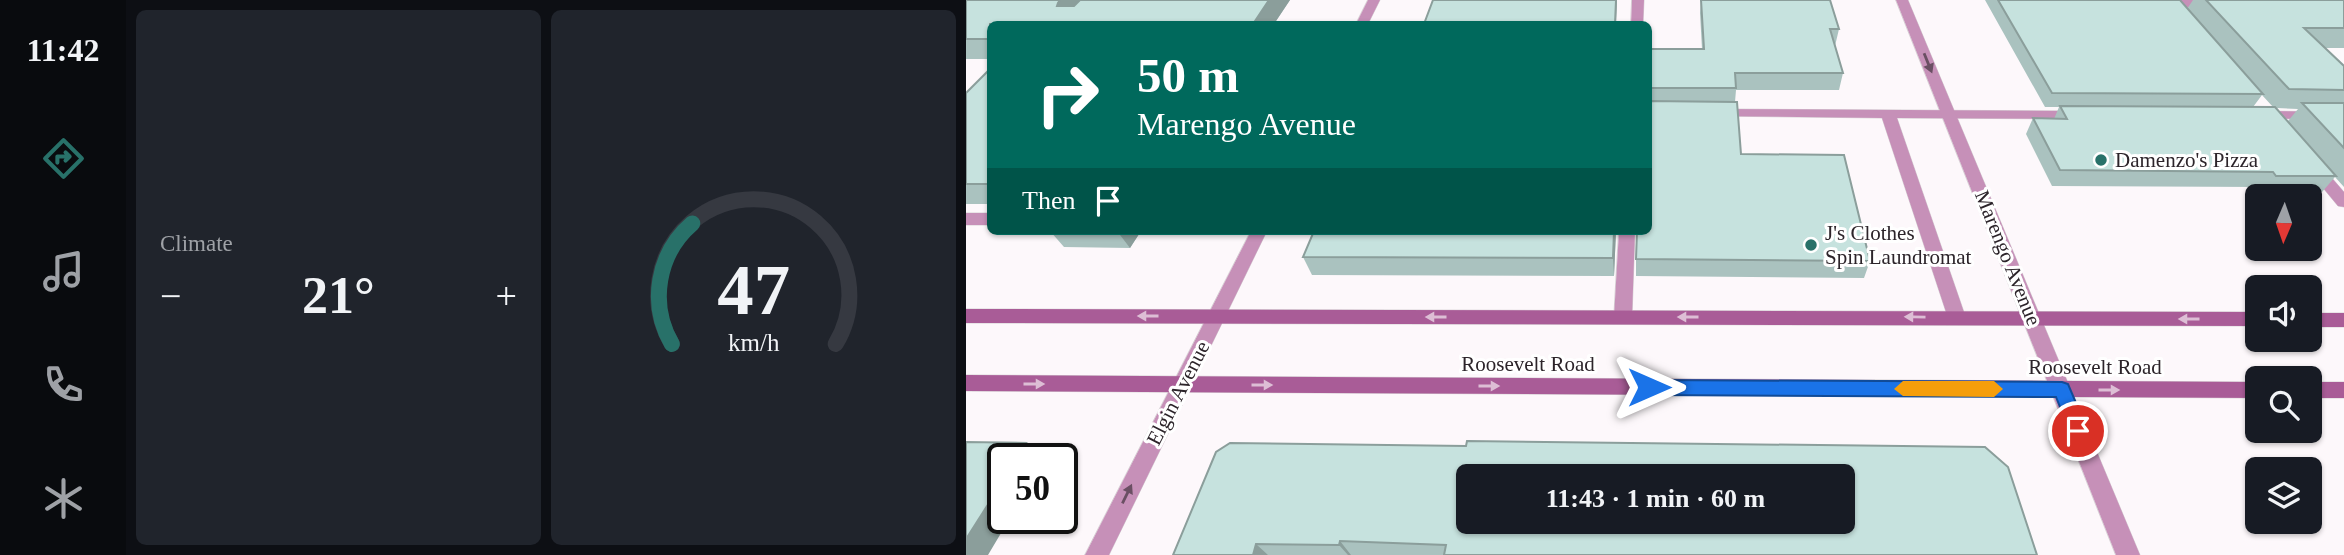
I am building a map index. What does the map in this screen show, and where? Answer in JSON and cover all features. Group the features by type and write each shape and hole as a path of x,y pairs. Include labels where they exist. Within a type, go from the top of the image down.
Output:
{"main road":[{"path":"966,316 2245,319"},
{"path":"2322,320 2344,320"},
{"name":"Roosevelt Road","path":"966,383 2245,390"},
{"path":"2322,390 2344,390"}],"street":[{"path":"1364,21 1374,0"},
{"path":"1637,21 1638,0"},
{"name":"Marengo Avenue","path":"1902,0 2128,555"},
{"path":"2174,6 2225,4"},
{"path":"2265,110 2286,135"},
{"path":"2242,115 2265,110 2344,116"},
{"path":"1702,113 2091,115"},
{"path":"1888,114 1957,318"},
{"path":"2303,154 2344,202"},
{"path":"966,219 987,219"},
{"name":"Elgin Avenue","path":"1097,555 1257,235"},
{"path":"1623,317 1627,235"}],"building":[{"path":"1060,0 1057,6 1074,6 1080,0 1269,0 1255,21 987,21 987,39 966,39 966,1"},
{"path":"1433,0 1616,0 1615,21 1425,21"},
{"path":"1701,0 1830,0 1839,29 1830,29 1843,73 1735,73 1736,88 1652,88 1652,49 1704,49"},
{"path":"1998,0 2180,0 2263,94 2052,93"},
{"path":"2206,0 2344,0 2344,28 2304,28 2344,66 2344,90 2289,89"},
{"path":"987,72 987,184 966,184 966,93"},
{"path":"1652,101 1737,102 1741,154 1844,155 1870,261 1636,259 1637,235 1652,235"},
{"path":"2302,103 2344,103 2344,148"},
{"path":"2060,106 2275,107 2336,176 2276,176 2273,172 2060,170 2033,118 2067,119"},
{"path":"1312,235 1614,235 1613,258 1303,257"},
{"path":"1467,441 1985,447 2008,467 2037,555 1444,555 1446,545 1340,541 1339,545 1256,544 1253,555 1173,555 1216,452 1230,443 1466,446"},
{"path":"966,442 1026,443 987,443 987,506 966,539"}],"slow traffic":[{"path":"1903,389 1994,389"}],"place":[{"name":"Damenzo's Pizza","path":"2101,160"},
{"name":"J's Clothes Spin Laundromat","path":"1811,245"}],"route":[{"path":"1649,387 2062,389 2078,431"}]}
